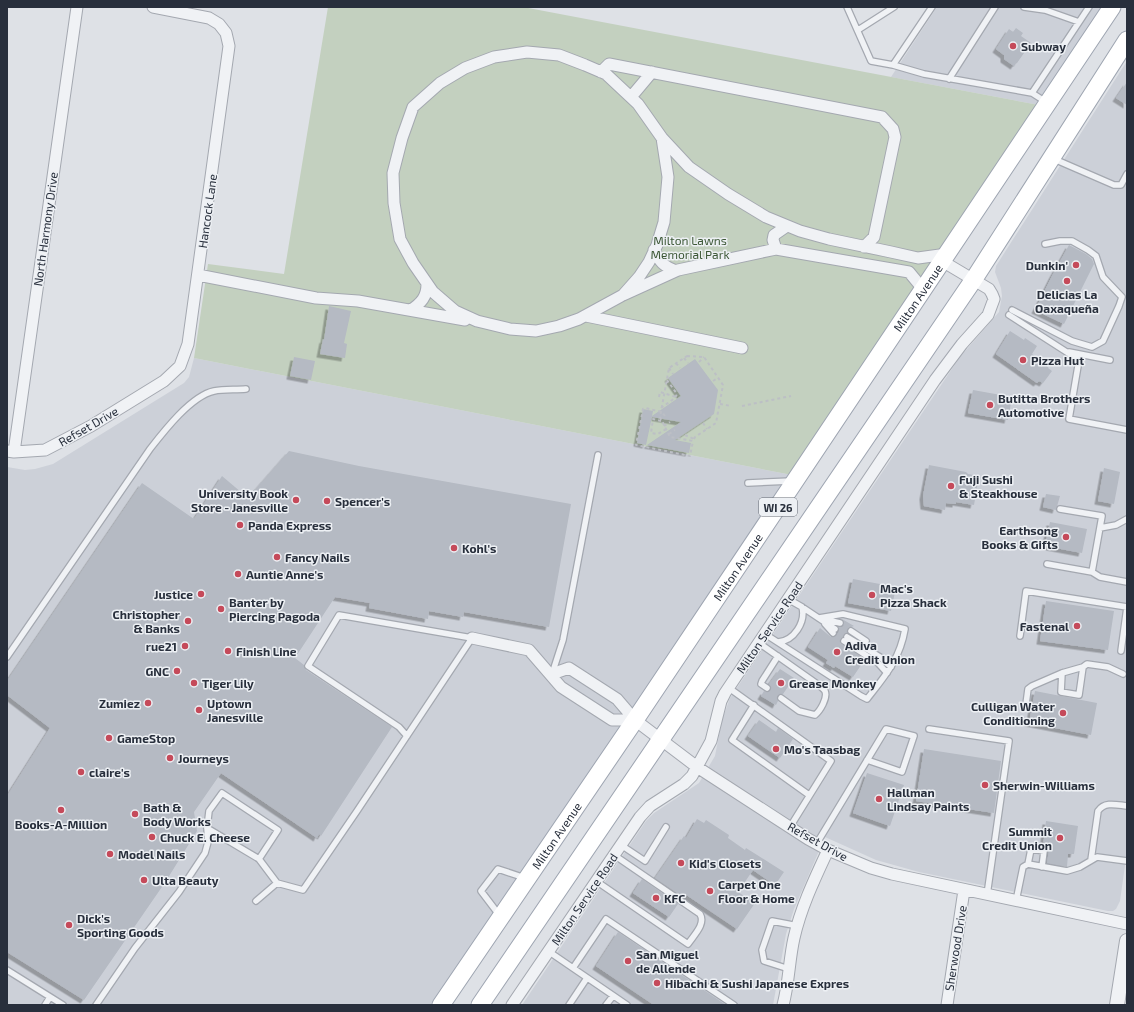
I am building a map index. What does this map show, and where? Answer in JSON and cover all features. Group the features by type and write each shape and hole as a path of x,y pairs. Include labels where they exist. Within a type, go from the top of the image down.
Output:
{"main road":[{"name":"Milton Avenue","path":"441,1005 635,720 1112,7"},
{"name":"WI 26","path":"480,1005 974,280 1127,40"}],"street":[{"name":"North Harmony Drive","path":"10,451 77,7"},
{"name":"Hancock Lane","path":"152,7 209,18 219,24 226,32 229,46 188,344 180,366 164,381"},
{"path":"924,289 909,272 776,249 676,271 623,295 586,316 559,326 536,331 510,329 478,321 455,311 433,292 400,239 394,203 392,173 413,108 440,83 465,68 494,57 527,52 559,55 606,74 638,104 662,138 689,167 728,194 766,217 787,226 829,239 864,247 918,258 944,257"},
{"path":"601,72 609,64 882,117 893,129 895,138 874,237 864,247"},
{"path":"631,97 652,72"},
{"path":"623,295 639,277 649,262 664,222 668,177 662,138"},
{"path":"776,249 773,240 774,235 787,226"},
{"path":"874,237 891,252"},
{"path":"654,250 659,260 667,268 676,271"},
{"name":"Milton Service Road","path":"512,1005 640,817 650,806 684,784 692,776 711,742 721,701 729,688 941,372 962,344 988,315 994,303 989,289 974,280 944,257"},
{"path":"198,275 316,298 358,301 492,324"},
{"path":"411,310 423,300 428,284"},
{"path":"586,316 742,348"},
{"name":"Refset Drive","path":"10,451 45,450 91,426 164,381"},
{"path":"472,638 529,650 562,687 612,720 635,720"},
{"name":"Refset Drive","path":"552,674 569,668 616,699 635,720 697,767 828,850 871,868 892,874 1127,924"},
{"path":"783,1005 794,939 815,879 828,850"},
{"name":"Sherwood Drive","path":"947,1005 964,890"},
{"path":"1117,1005 1127,942"}],"lane":[{"path":"847,7 871,61 893,65 924,74 1032,93 1048,103"},
{"path":"858,30 894,7"},
{"path":"893,65 932,7"},
{"path":"949,78 995,7"},
{"path":"1024,7 1045,10 1079,22"},
{"path":"1032,93 1089,7"},
{"path":"1052,158 1114,185 1121,185 1127,174"},
{"path":"1045,244 1060,241 1072,241 1088,250 1096,256 1103,277 1122,297 1103,341 1092,347 1072,341 1010,312 1078,360 1069,419 1127,430"},
{"path":"1065,352 1110,360"},
{"path":"7,657 150,449 171,422 195,400 213,391 246,389"},
{"path":"552,674 563,640 598,455"},
{"path":"748,483 795,481"},
{"path":"1060,509 1102,516 1092,572"},
{"path":"1100,528 1116,524 1127,519"},
{"path":"1047,564 1092,572 1100,577 1127,582"},
{"path":"1020,636 1026,591 1127,607 1121,651"},
{"path":"788,599 819,618 834,631"},
{"path":"762,638 785,642 792,638 798,629 804,613 802,607"},
{"path":"778,642 867,699 897,657 905,629 843,614 819,618"},
{"path":"207,828 260,859 277,883 303,890 357,811 407,736 472,638 339,615 308,666 399,727 407,736"},
{"path":"819,618 840,622"},
{"path":"851,631 866,641 862,646"},
{"path":"762,638 778,656 820,686 825,691 826,697 818,712 814,715 799,711 781,698"},
{"path":"887,673 878,663 846,639 862,646 880,657 891,667"},
{"path":"767,688 761,684 762,681 778,656"},
{"path":"1026,704 1028,689 1032,686 1062,673 1083,667 1087,664 1108,667 1123,674"},
{"path":"1062,673 1061,692 1080,695 1083,667"},
{"path":"729,688 831,761 790,827"},
{"path":"754,705 732,740 809,795"},
{"path":"817,843 867,760 886,729 914,736 902,772 867,760"},
{"path":"929,729 1008,741 987,895"},
{"path":"96,1005 135,948 179,892 205,853 208,842 207,828 209,811 222,793 278,830 260,859"},
{"path":"1091,860 1098,811 1101,807 1112,804 1127,806"},
{"path":"621,845 645,861 666,827"},
{"path":"1028,864 1030,849 1044,852 1042,867"},
{"path":"596,881 688,944 702,922 700,914 614,855"},
{"path":"1016,901 1023,867 1028,864 1067,871 1080,867 1097,857 1127,861"},
{"path":"501,917 481,891 498,869 527,879"},
{"path":"256,901 277,883"},
{"path":"573,968 606,920 734,1005"},
{"path":"789,969 764,962 762,950 772,921 798,926"},
{"path":"548,952 627,1005"},
{"path":"7,970 63,1005"},
{"path":"569,1005 587,978"},
{"path":"606,1005 613,996"},
{"path":"45,1005 50,997"}],"path":[{"path":"665,416 661,411 645,408 643,409 636,445 690,456 694,440 706,429 716,423 723,385 704,358 687,356 669,368 661,408 661,411 660,417 661,421 670,437 694,440"},
{"path":"684,358 688,363"},
{"path":"699,362 704,358"},
{"path":"676,363 680,368"},
{"path":"669,368 673,374"},
{"path":"713,381 718,378"},
{"path":"667,379 677,394 676,397"},
{"path":"659,396 661,389"},
{"path":"660,392 676,397"},
{"path":"742,406 791,396"},
{"path":"661,408 676,397"},
{"path":"720,404 732,406"},
{"path":"661,421 653,419 651,433 658,434 666,429"},
{"path":"664,426 670,422"},
{"path":"703,423 706,429"},
{"path":"669,434 675,430"},
{"path":"685,435 694,440"}],"shaded area":[{"path":"937,7 1105,7 1039,105 891,77"},
{"path":"1127,61 1127,851 1120,901 1116,909 1113,911 1108,911 919,872 876,860 825,837 794,909 786,934 773,1005 522,1005 646,821 654,813 699,783 715,756 722,720 730,698 960,357 999,312 1002,296 1001,288 995,272 996,266"},
{"path":"194,358 792,475 433,1005 7,1005 7,467 25,470 53,464 184,383 189,377"}],"green space":[{"name":"Milton Lawns Memorial Park","path":"328,7 523,7 1039,105 792,475 194,358 208,264 284,274"}],"building":[{"name":"Subway","path":"1016,28 1023,33 1021,36 1031,43 1014,66 1004,59 1004,55 996,49 1009,29 1013,32"},
{"path":"1127,82 1127,105 1116,98"},
{"path":"1069,245 1086,254 1092,259 1094,264 1064,324 1035,310"},
{"path":"329,306 351,311 344,343 347,344 345,358 320,354 323,339 324,340"},
{"name":"Pizza Hut","path":"1010,331 1037,346 1032,354 1049,366 1048,368 1052,371 1043,383 1039,381 1037,383 996,354"},
{"path":"294,357 315,361 311,380 290,376"},
{"path":"695,359 718,390 714,414 675,440 691,443 689,453 647,445 681,422 652,417 646,445 637,443 643,409 653,411 652,416 681,396 668,378"},
{"name":"Butitta Brothers Automotive","path":"973,390 1012,397 1008,420 968,413"},
{"name":"Uptown Janesville","path":"289,451 359,466 571,504 549,627 464,612 463,617 429,611 428,619 369,608 370,603 335,597 295,658 304,665 306,670 392,727 321,836 319,834 317,838 221,773 194,812 197,831 166,881 84,1000 7,952 7,796 50,728 7,695 7,681 142,483 194,519 222,476 248,498"},
{"name":"Fuji Sushi & Steakhouse","path":"929,465 979,476 974,505 956,502 956,504 946,503 945,510 924,506 923,496"},
{"path":"1104,468 1120,472 1114,504 1098,501"},
{"path":"1046,494 1060,496 1056,510 1043,507"},
{"name":"Earthsong Books & Gifts","path":"1050,522 1087,529 1082,553 1045,546"},
{"name":"Mac's Pizza Shack","path":"853,579 896,587 891,611 848,603"},
{"name":"Fastenal","path":"1046,601 1114,611 1108,650 1040,641"},
{"name":"Adiva Credit Union","path":"842,619 854,626 848,628 847,633 840,639 840,643 865,659 853,677 835,666 834,668 826,663 828,660 808,647 820,628 831,637 836,636 839,631 839,627 842,627 844,624"},
{"name":"Grease Monkey","path":"780,669 794,678 783,694 777,696 778,701 776,705 761,696 764,691 770,691 771,688 769,684"},
{"name":"Culligan Water Conditioning","path":"1035,691 1097,703 1091,735 1029,723"},
{"name":"Mo's Taasbag","path":"759,720 776,732 778,728 793,739 780,758 748,736"},
{"path":"924,749 1001,761 994,813 916,801"},
{"name":"Hallman Lindsay Paints","path":"867,773 904,785 890,826 853,813"},
{"path":"697,819 704,823 706,820 729,835 728,838 745,850 746,848 784,872 775,885 753,870 738,892 755,903 737,929 685,894 683,897 655,878 684,836 686,838"},
{"name":"Summit Credit Union","path":"1046,821 1078,826 1074,854 1068,854 1067,867 1047,863 1049,850 1046,847 1043,847"},
{"name":"KFC","path":"642,879 678,904 669,917 633,893"},
{"path":"618,932 726,1005 654,1005 596,966"}],"place":[{"name":"Subway","path":"1013,46"},
{"name":"Dunkin'","path":"1076,265"},
{"name":"Delicias La Oaxaqueña","path":"1067,281"},
{"name":"Pizza Hut","path":"1023,360"},
{"name":"Butitta Brothers Automotive","path":"990,405"},
{"name":"Fuji Sushi & Steakhouse","path":"951,486"},
{"name":"University Book Store - Janesville","path":"296,500"},
{"name":"Spencer's","path":"327,501"},
{"name":"Panda Express","path":"240,525"},
{"name":"Earthsong Books & Gifts","path":"1066,537"},
{"name":"Kohl's","path":"454,548"},
{"name":"Fancy Nails","path":"277,557"},
{"name":"Auntie Anne's","path":"238,574"},
{"name":"Justice","path":"201,594"},
{"name":"Mac's Pizza Shack","path":"872,595"},
{"name":"Banter by Piercing Pagoda","path":"221,609"},
{"name":"Christopher & Banks","path":"188,621"},
{"name":"Fastenal","path":"1077,626"},
{"name":"rue21","path":"185,646"},
{"name":"Finish Line","path":"228,651"},
{"name":"Adiva Credit Union","path":"837,652"},
{"name":"GNC","path":"177,671"},
{"name":"Tiger Lily","path":"194,683"},
{"name":"Grease Monkey","path":"781,683"},
{"name":"Zumiez","path":"148,703"},
{"name":"Uptown Janesville","path":"199,710"},
{"name":"Culligan Water Conditioning","path":"1063,713"},
{"name":"GameStop","path":"109,738"},
{"name":"Mo's Taasbag","path":"776,749"},
{"name":"Journeys","path":"170,758"},
{"name":"claire's","path":"81,772"},
{"name":"Sherwin-Williams","path":"985,785"},
{"name":"Hallman Lindsay Paints","path":"879,799"},
{"name":"Books-A-Million","path":"61,810"},
{"name":"Bath & Body Works","path":"135,814"},
{"name":"Chuck E. Cheese","path":"152,837"},
{"name":"Summit Credit Union","path":"1060,838"},
{"name":"Model Nails","path":"110,854"},
{"name":"Kid's Closets","path":"681,863"},
{"name":"Ulta Beauty","path":"144,880"},
{"name":"Carpet One Floor & Home","path":"710,891"},
{"name":"KFC","path":"656,898"},
{"name":"Dick's Sporting Goods","path":"69,925"},
{"name":"San Miguel de Allende","path":"628,961"},
{"name":"Hibachi & Sushi Japanese Expres","path":"657,983"}]}
